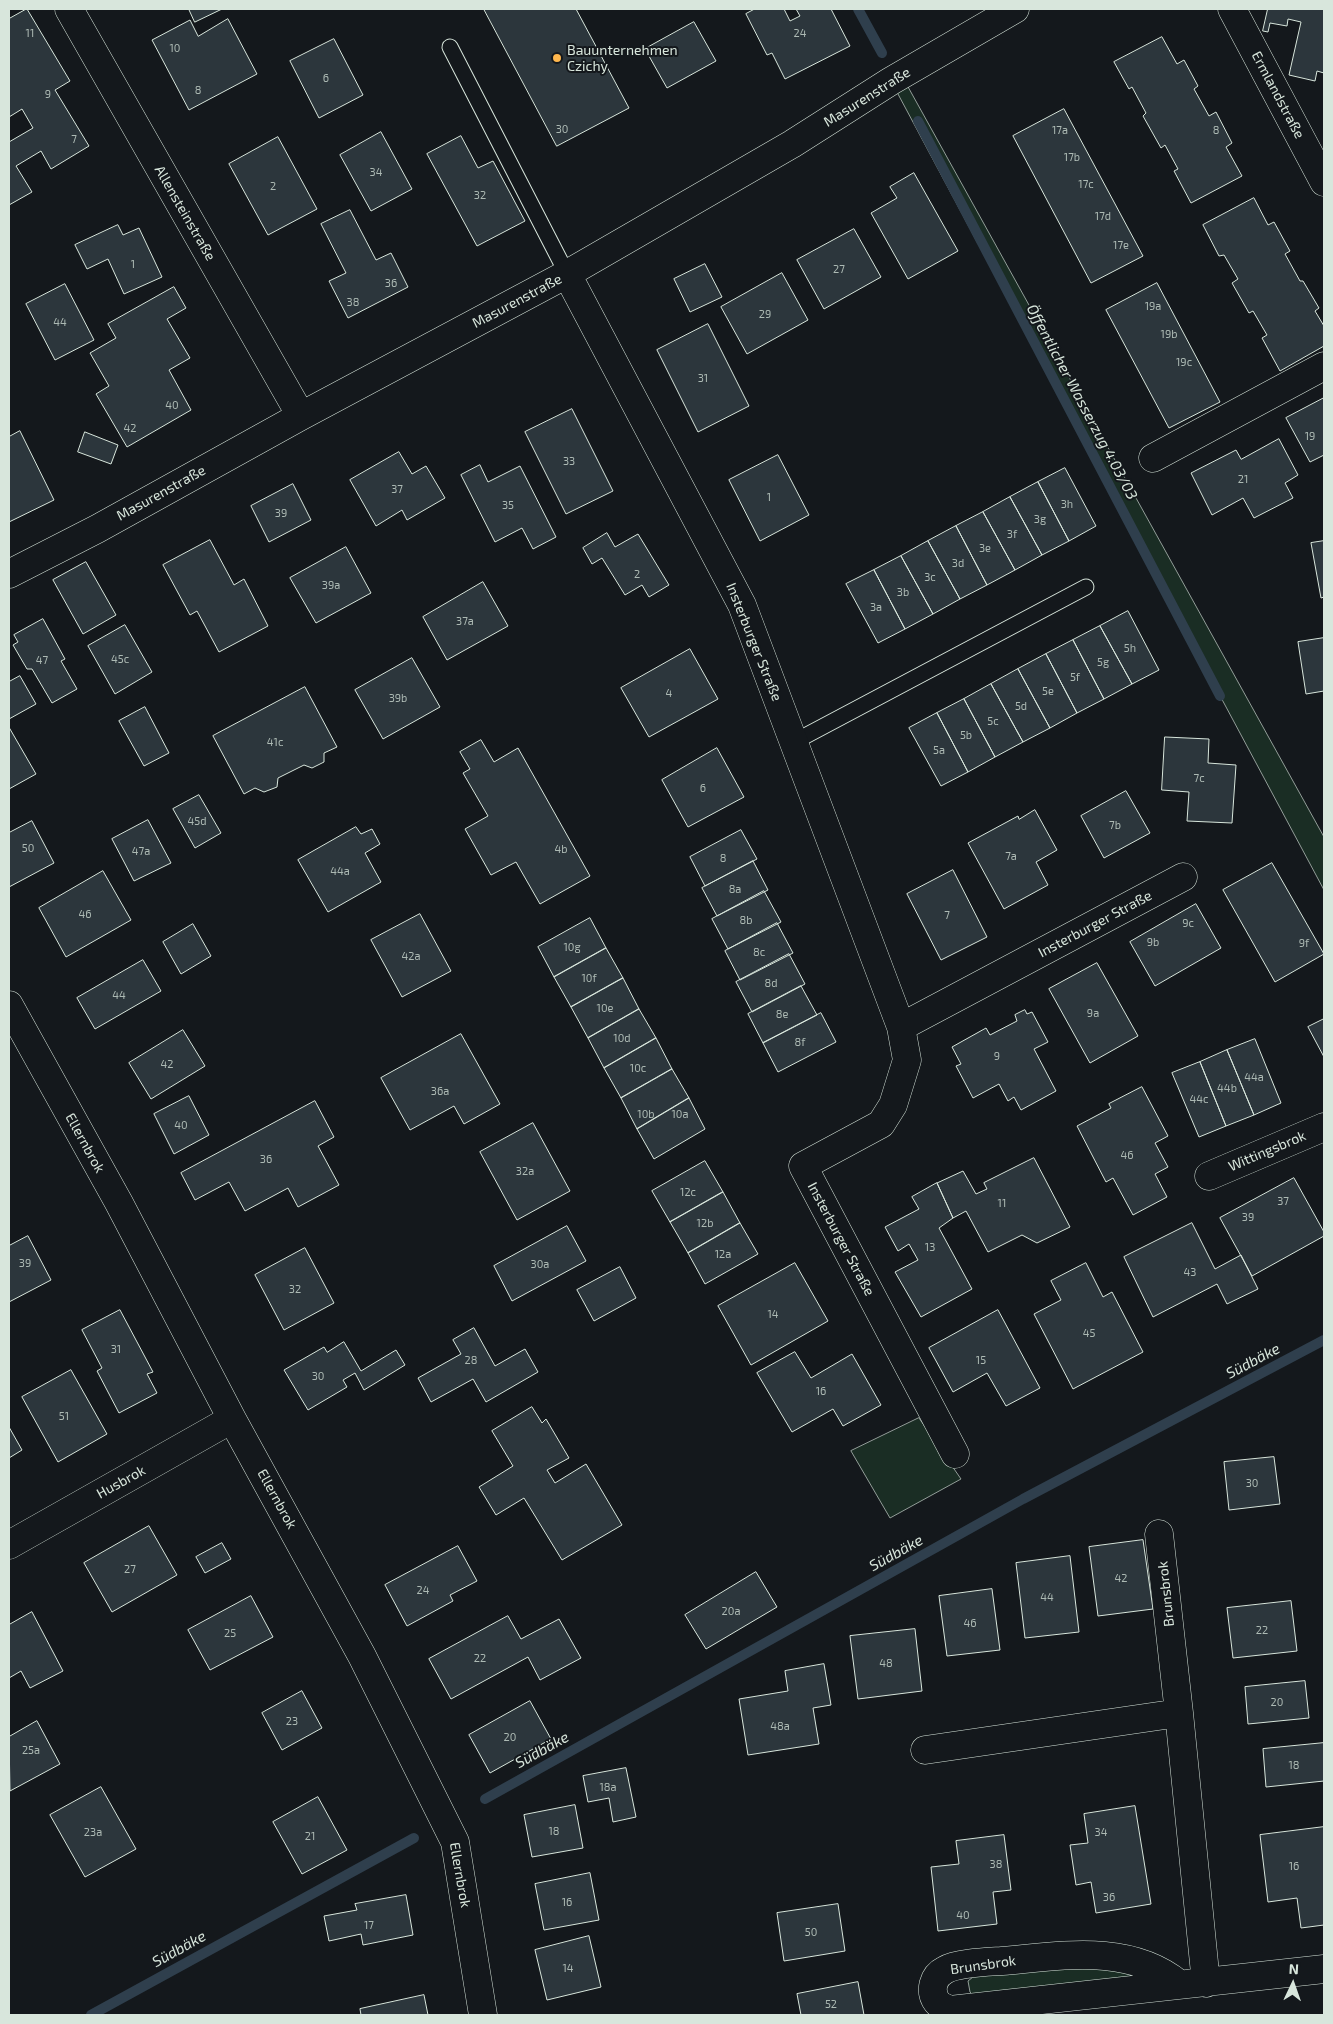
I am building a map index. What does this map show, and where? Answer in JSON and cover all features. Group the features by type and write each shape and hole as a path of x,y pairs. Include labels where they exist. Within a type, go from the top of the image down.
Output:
{"street":[{"name":"Allensteinstraße","path":"69,9 301,416"},
{"name":"Masurenstraße","path":"9,574 97,529 301,416 567,274 792,144 891,81 1015,9"},
{"name":"Ermlandstraße","path":"1232,9 1324,182"},
{"name":"Insterburger Straße","path":"567,274 742,605 792,743 901,1028 907,1060 893,1105 881,1124 803,1166 955,1454"},
{"path":"1153,458 1324,366"},
{"name":"Insterburger Straße","path":"901,1028 1183,877"},
{"name":"Ellernbrok","path":"9,1006 119,1203 232,1419 362,1656 455,1842 483,2015"},
{"name":"Wittingsbrok","path":"1209,1176 1324,1127"},
{"name":"Husbrok","path":"9,1544 232,1419"},
{"name":"Brunsbrok","path":"1159,1534 1206,1983"},
{"path":"925,1750 1179,1714"},
{"name":"Brunsbrok","path":"1179,1984 1168,1974 1138,1962 1091,1954 975,1963 945,1969 935,1978 932,1992 938,2003 950,2010 984,2008 1179,1984 1206,1983 1324,1969"}],"lane":[{"path":"450,47 567,274"},
{"path":"792,743 1086,587"}],"green space":[{"path":"902,76 1324,837 1324,890 891,81"},
{"path":"919,1418 961,1479 890,1518 851,1451"},
{"path":"1072,1962 1150,1976 975,1997 970,1992 968,1981 978,1973"}],"building":[{"path":"27,9 70,81 55,90 89,146 51,169 41,151 16,166 32,192 9,205 9,142 33,128 22,109 9,117 9,19"},
{"path":"189,9 222,9 195,22"},
{"name":"Bauunternehmen Czichy","path":"484,9 576,9 629,108 557,146"},
{"path":"755,9 784,9 790,21 800,16 796,9 831,9 850,46 785,79 772,53 767,55 746,14"},
{"path":"1268,9 1324,9 1324,73 1317,71 1315,81 1289,75 1301,22 1288,19 1287,26 1270,23 1268,32 1263,31"},
{"path":"228,19 257,74 189,110 152,40 190,20 198,36"},
{"path":"694,22 716,61 667,88 645,49"},
{"path":"1162,37 1177,64 1184,60 1198,86 1194,89 1209,116 1216,112 1232,143 1226,147 1242,176 1191,203 1174,171 1178,169 1165,145 1161,148 1143,116 1146,113 1132,87 1129,89 1114,62"},
{"path":"334,39 363,95 319,118 290,61"},
{"path":"1064,109 1143,256 1091,283 1013,136"},
{"path":"381,132 412,189 371,211 340,155"},
{"path":"461,136 478,168 493,161 525,221 477,246 427,154"},
{"path":"278,137 317,209 268,235 229,164"},
{"path":"914,173 958,251 908,279 871,213 897,198 890,187"},
{"path":"1254,198 1268,225 1274,222 1290,251 1285,254 1300,281 1303,281 1319,308 1315,311 1324,326 1324,346 1280,371 1262,338 1267,335 1253,311 1249,313 1232,283 1238,279 1224,255 1219,256 1203,225"},
{"path":"350,210 376,260 391,253 408,287 348,318 329,281 346,273 321,224"},
{"path":"118,225 123,235 139,228 162,277 124,294 108,259 87,269 75,245"},
{"path":"854,229 881,277 824,309 797,260"},
{"path":"705,264 722,297 690,312 674,279"},
{"path":"782,273 808,320 747,354 721,307"},
{"path":"1157,283 1220,402 1169,428 1106,310"},
{"path":"65,284 94,340 55,360 26,304"},
{"path":"174,287 186,308 167,319 190,358 169,370 191,410 127,447 96,394 109,386 90,353 116,338 108,324"},
{"path":"708,324 749,406 698,432 657,350"},
{"path":"1324,398 1324,455 1310,462 1286,418"},
{"path":"572,409 613,491 566,514 525,432"},
{"path":"20,431 54,500 9,522 9,437"},
{"path":"85,432 118,445 111,464 78,452"},
{"path":"1279,439 1298,475 1285,483 1293,498 1254,518 1243,498 1212,515 1191,473 1236,450 1241,459"},
{"path":"399,452 412,474 426,466 445,498 407,520 402,510 376,526 350,480"},
{"path":"778,455 809,515 760,541 729,480"},
{"path":"480,465 488,482 520,466 556,537 533,549 522,528 495,542 461,475"},
{"path":"1065,468 1096,526 1069,541 1038,482"},
{"path":"1038,482 1069,541 1042,555 1010,497"},
{"path":"293,484 311,520 269,542 251,506"},
{"path":"1010,497 1042,555 1015,570 983,512"},
{"path":"983,512 1015,570 987,585 956,526"},
{"path":"956,526 987,585 960,599 928,541"},
{"path":"607,533 615,547 638,534 669,585 649,597 642,585 625,595 602,558 592,564 583,548"},
{"path":"210,540 234,585 244,579 268,626 219,652 197,611 190,615 163,565"},
{"path":"928,541 960,599 933,614 901,556"},
{"path":"1324,541 1324,597 1321,598 1311,543"},
{"path":"346,547 371,593 316,623 290,578"},
{"path":"901,556 933,614 905,629 874,570"},
{"path":"86,562 116,615 83,634 53,580"},
{"path":"874,570 905,629 878,643 846,584"},
{"path":"483,582 508,626 447,660 423,617"},
{"path":"1128,611 1159,670 1132,684 1100,626"},
{"path":"43,619 65,659 61,661 77,689 52,703 32,669 27,669 13,645 18,642 14,635"},
{"path":"125,625 152,672 115,694 88,646"},
{"path":"1100,626 1132,684 1104,699 1073,640"},
{"path":"1324,638 1324,691 1306,694 1298,642"},
{"path":"1073,640 1104,699 1077,713 1046,654"},
{"path":"690,649 718,699 649,737 621,688"},
{"path":"1046,654 1077,713 1050,728 1018,669"},
{"path":"412,658 440,707 383,739 355,690"},
{"path":"1018,669 1050,728 1023,742 991,684"},
{"path":"20,676 36,704 9,719 9,682"},
{"path":"991,684 1023,742 995,757 964,699"},
{"path":"305,687 337,747 324,753 324,762 312,768 304,765 278,778 277,787 264,792 255,788 244,794 213,736"},
{"path":"964,699 995,757 968,772 937,713"},
{"path":"145,707 169,753 144,766 119,721"},
{"path":"937,713 968,772 941,786 909,728"},
{"path":"9,730 36,774 9,789"},
{"path":"1165,737 1209,739 1208,763 1236,765 1232,823 1187,821 1189,792 1162,790"},
{"path":"481,740 494,762 518,748 590,876 540,904 516,862 491,875 465,829 488,816 463,773 470,769 460,752"},
{"path":"717,748 744,797 688,827 662,780"},
{"path":"1126,791 1150,833 1104,858 1081,816"},
{"path":"199,795 221,833 195,848 173,809"},
{"path":"1035,810 1057,850 1036,862 1048,885 1004,909 968,843 1018,816 1019,819"},
{"path":"148,820 171,863 134,881 112,839"},
{"path":"32,821 54,863 9,887 9,833"},
{"path":"356,827 361,834 372,829 380,844 365,853 381,882 328,912 298,860"},
{"path":"741,830 757,859 705,886 690,857"},
{"path":"753,861 768,890 717,916 702,888"},
{"path":"1272,863 1324,954 1275,982 1223,890"},
{"path":"953,870 987,937 941,960 907,894"},
{"path":"103,871 131,920 66,957 39,908"},
{"path":"764,891 781,922 728,949 712,919"},
{"path":"1196,904 1221,948 1155,986 1130,942"},
{"path":"420,914 451,971 402,997 371,940"},
{"path":"590,918 606,948 554,977 538,947"},
{"path":"777,923 793,953 740,980 725,951"},
{"path":"193,924 211,956 181,974 163,942"},
{"path":"606,948 623,978 571,1007 554,977"},
{"path":"789,954 805,984 752,1012 736,982"},
{"path":"143,960 161,991 95,1029 77,998"},
{"path":"1097,963 1138,1036 1090,1063 1049,989"},
{"path":"623,978 639,1009 588,1038 571,1007"},
{"path":"801,986 817,1015 763,1043 748,1014"},
{"path":"639,1009 656,1038 604,1068 588,1038"},
{"path":"1025,1010 1027,1014 1032,1012 1048,1042 1034,1049 1056,1091 1021,1110 1014,1097 1008,1101 999,1084 973,1098 956,1066 961,1064 952,1047 986,1028 990,1035 1017,1021 1015,1015"},
{"path":"821,1013 836,1042 778,1072 763,1043"},
{"path":"1324,1019 1324,1057 1308,1027"},
{"path":"183,1030 205,1066 151,1099 129,1063"},
{"path":"461,1034 500,1104 464,1124 454,1106 410,1130 381,1078"},
{"path":"656,1038 672,1069 621,1098 604,1068"},
{"path":"1255,1039 1281,1103 1254,1115 1227,1050"},
{"path":"1227,1050 1254,1115 1226,1126 1200,1062"},
{"path":"1200,1062 1226,1126 1199,1137 1172,1073"},
{"path":"672,1069 689,1098 637,1129 621,1098"},
{"path":"1142,1087 1168,1136 1155,1143 1168,1167 1155,1174 1167,1197 1133,1215 1113,1178 1106,1182 1077,1126 1111,1108 1109,1104"},
{"path":"189,1096 209,1135 174,1154 154,1114"},
{"path":"689,1098 705,1129 654,1159 637,1129"},
{"path":"315,1101 334,1137 318,1146 339,1185 298,1207 288,1188 245,1211 229,1182 195,1200 181,1173"},
{"path":"533,1123 570,1191 517,1220 480,1152"},
{"path":"1034,1158 1070,1227 1037,1243 1022,1235 988,1252 966,1211 953,1218 937,1183 963,1171 976,1194 987,1189 984,1183"},
{"path":"705,1161 723,1192 670,1222 652,1191"},
{"path":"1294,1178 1324,1232 1324,1236 1252,1276 1220,1218"},
{"path":"937,1183 953,1218 939,1228 972,1289 921,1317 895,1272 918,1260 909,1244 898,1251 885,1227 919,1209 912,1197"},
{"path":"723,1192 740,1223 688,1253 670,1222"},
{"path":"740,1223 758,1254 705,1284 688,1253"},
{"path":"1192,1223 1215,1269 1241,1255 1258,1289 1227,1304 1217,1284 1153,1317 1124,1257"},
{"path":"567,1226 586,1261 512,1301 494,1266"},
{"path":"28,1236 51,1280 9,1302 9,1246"},
{"path":"305,1248 334,1303 284,1330 255,1275"},
{"path":"795,1263 828,1321 751,1365 718,1306"},
{"path":"1086,1263 1103,1297 1112,1292 1143,1352 1073,1389 1034,1314 1061,1300 1051,1281"},
{"path":"620,1267 636,1298 594,1321 577,1290"},
{"path":"120,1310 153,1372 147,1374 157,1393 119,1413 97,1371 102,1368 82,1330"},
{"path":"998,1310 1040,1388 1006,1406 987,1373 953,1392 929,1348"},
{"path":"474,1328 495,1366 525,1349 538,1372 486,1402 473,1379 431,1402 418,1378 461,1354 453,1340"},
{"path":"344,1342 361,1371 396,1350 405,1365 364,1390 355,1373 343,1380 347,1387 308,1410 284,1370 324,1347 327,1352"},
{"path":"795,1352 811,1378 852,1354 881,1405 843,1426 833,1409 792,1432 757,1373"},
{"path":"71,1370 107,1434 58,1462 22,1397"},
{"path":"532,1407 542,1423 546,1419 569,1458 547,1470 555,1483 586,1464 622,1525 562,1560 524,1498 496,1515 479,1487 513,1466 492,1431"},
{"path":"9,1427 22,1450 9,1458"},
{"path":"1274,1457 1280,1504 1229,1510 1224,1462"},
{"path":"149,1526 177,1575 112,1612 84,1563"},
{"path":"1143,1540 1153,1609 1098,1616 1089,1547"},
{"path":"222,1543 231,1559 205,1573 196,1557"},
{"path":"458,1546 477,1581 450,1595 453,1601 407,1626 385,1585"},
{"path":"1070,1556 1079,1632 1025,1638 1016,1563"},
{"path":"756,1572 777,1607 706,1649 685,1615"},
{"path":"992,1589 1000,1650 947,1656 939,1596"},
{"path":"251,1596 273,1637 210,1670 188,1630"},
{"path":"1291,1601 1297,1651 1233,1658 1227,1608"},
{"path":"32,1612 63,1671 30,1688 21,1671 9,1678 9,1625"},
{"path":"508,1616 521,1639 559,1619 581,1658 540,1680 528,1657 451,1699 429,1659"},
{"path":"915,1629 922,1691 858,1699 850,1636"},
{"path":"824,1664 831,1705 813,1708 819,1744 748,1755 739,1699 788,1691 785,1671"},
{"path":"1305,1681 1309,1718 1248,1724 1245,1687"},
{"path":"302,1691 322,1728 282,1750 262,1713"},
{"path":"530,1701 551,1739 490,1773 469,1735"},
{"path":"37,1721 60,1764 10,1791 9,1737"},
{"path":"1324,1743 1324,1781 1266,1787 1263,1749"},
{"path":"626,1768 636,1817 613,1822 609,1798 588,1802 583,1776"},
{"path":"101,1787 136,1849 85,1877 50,1815"},
{"path":"318,1797 347,1850 302,1874 273,1822"},
{"path":"575,1805 583,1848 532,1857 524,1815"},
{"path":"1135,1806 1151,1904 1096,1913 1091,1882 1076,1885 1070,1845 1088,1843 1084,1814"},
{"path":"1324,1827 1324,1925 1301,1928 1297,1898 1268,1902 1260,1835"},
{"path":"1004,1835 1011,1890 993,1892 997,1924 938,1931 931,1867 959,1864 956,1841"},
{"path":"590,1873 599,1920 544,1930 535,1884"},
{"path":"406,1895 413,1935 363,1945 361,1934 329,1941 324,1916 357,1910 355,1904"},
{"path":"838,1904 845,1951 784,1961 777,1913"},
{"path":"589,1936 601,1987 547,2000 535,1950"},
{"path":"858,1982 864,2015 801,2015 797,1994"},
{"path":"424,1995 428,2015 361,2015 360,2009"}],"waterway":[{"name":"Öffentlicher Wasserzug 4.03/03","path":"858,9 882,53"},
{"name":"Öffentlicher Wasserzug 4.03/03","path":"918,121 1220,696"},
{"name":"Südbäke","path":"485,1799 1023,1499 1324,1340"},
{"name":"Südbäke","path":"91,2015 414,1838"}],"place":[{"name":"Bauunternehmen Czichy","path":"557,58"}]}
